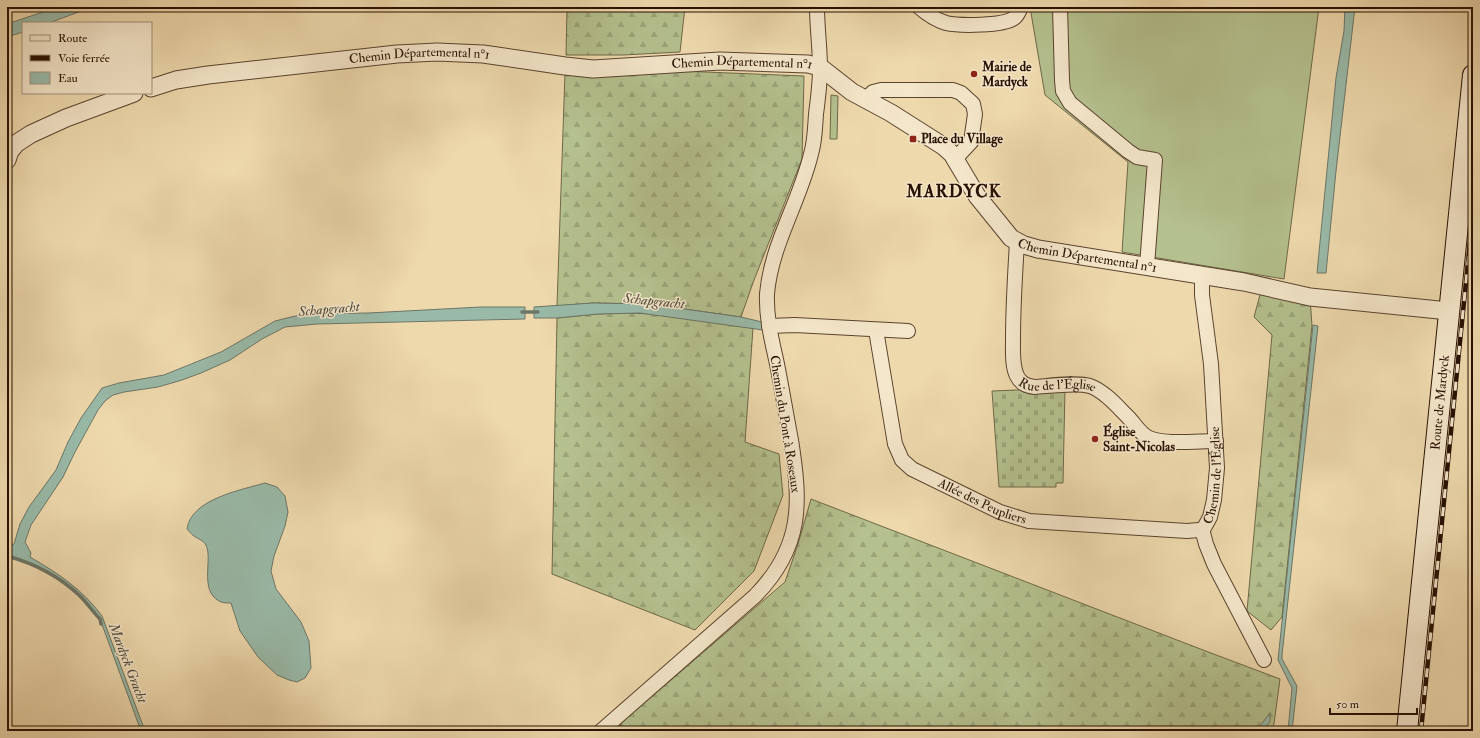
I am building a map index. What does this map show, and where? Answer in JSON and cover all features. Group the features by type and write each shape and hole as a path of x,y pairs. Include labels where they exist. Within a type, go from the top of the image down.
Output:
{"main road":[{"name":"Route de Mardyck","path":"1407,731 1473,75"}],"street":[{"name":"Chemin du Pont à Roseaux","path":"601,731 755,596 771,578 786,552 796,516 797,485 767,307 770,279 778,248 812,154 820,67 817,7"},
{"path":"919,7 936,19 948,23 960,24 1006,22 1015,17 1021,7"},
{"path":"1060,7 1062,80 1063,91 1067,99 1080,113 1128,152 1142,158 1155,160 1147,266"},
{"name":"Chemin Départemental n°1","path":"152,88 176,80 208,75 426,52 483,54 593,69 720,62 801,63 820,67 846,88 865,100 884,109 943,146 955,159 982,203 1007,233 1017,242 1038,249 1244,282 1310,297 1449,311"},
{"path":"865,100 873,92 881,90 953,90 961,93 973,104 975,114 971,142 955,159"},
{"path":"7,156 17,143 32,134 62,120 131,94"},
{"name":"Rue de l'Église","path":"1017,242 1013,332 1014,363 1016,375 1021,382 1029,386 1088,386 1100,392 1144,435 1164,442 1216,441"},
{"name":"Chemin de l'Église","path":"1202,275 1202,295 1210,356 1216,441 1217,484 1210,517 1202,529 1214,564 1264,660"},
{"path":"769,326 795,325 876,330 908,330"},
{"name":"Allée des Peupliers","path":"876,330 895,444 902,460 916,472 1006,514 1036,523 1187,532 1202,529"}],"green space":[{"path":"567,7 685,7 680,52 623,55 566,55"},
{"path":"1030,7 1319,7 1284,279 1122,252 1128,162 1045,95"},
{"path":"680,71 804,76 802,159 741,317 649,304 593,303 557,306 565,73"},
{"path":"831,95 838,96 837,139 830,139"},
{"path":"1270,288 1310,297 1312,326 1282,617 1271,630 1247,611 1272,335 1254,317 1260,295"},
{"path":"624,313 656,314 753,328 745,442 779,454 783,495 754,571 695,630 552,574 557,318"},
{"path":"1065,388 1063,483 1056,483 1056,487 999,487 992,391"},
{"path":"811,499 1280,679 1273,731 619,731 621,723 785,582"}],"water":[{"path":"58,7 92,7 52,22 22,22 22,32 7,37 7,24"},
{"path":"1345,7 1355,7 1326,273 1317,273 1336,78 1344,31"},
{"path":"593,303 649,304 741,317 762,322 763,330 640,313 534,318 534,307"},
{"path":"481,307 525,307 525,319 317,324 285,327 262,339 230,360 201,373 158,387 113,395 105,401 98,410 63,477 31,525 25,542 31,553 30,557 78,590 102,616 145,731 141,731 100,619 92,608 72,588 47,572 33,565 7,556 7,549 14,544 20,524 29,507 56,470 68,442 81,418 102,388 119,383 164,375 221,352 275,321 291,317 306,314 368,313"},
{"path":"1313,325 1318,326 1282,655 1282,659 1297,686 1292,731 1288,731 1292,688 1278,660"},
{"path":"265,483 277,487 285,496 288,512 285,526 274,556 271,571 276,589 301,622 309,641 311,668 305,678 297,682 277,675 258,657 240,631 231,603 220,602 213,596 208,582 208,551 206,545 187,529 191,519 198,510 207,503 218,497"},
{"path":"1270,713 1270,721 1264,730 1256,731"}],"waterway":[{"name":"Schapgracht","path":"522,312 538,312"},
{"name":"Mardyck Gracht","path":"7,556 36,567 64,583 83,599 100,619 101,624"}],"railway":[{"path":"1421,731 1473,212"}],"place":[{"name":"Mairie de Mardyck","path":"974,74"},
{"name":"Place du Village","path":"913,139"},
{"name":"Église Saint-Nicolas","path":"1095,439"}],"district":[{"name":"MARDYCK","path":"954,191"}]}
